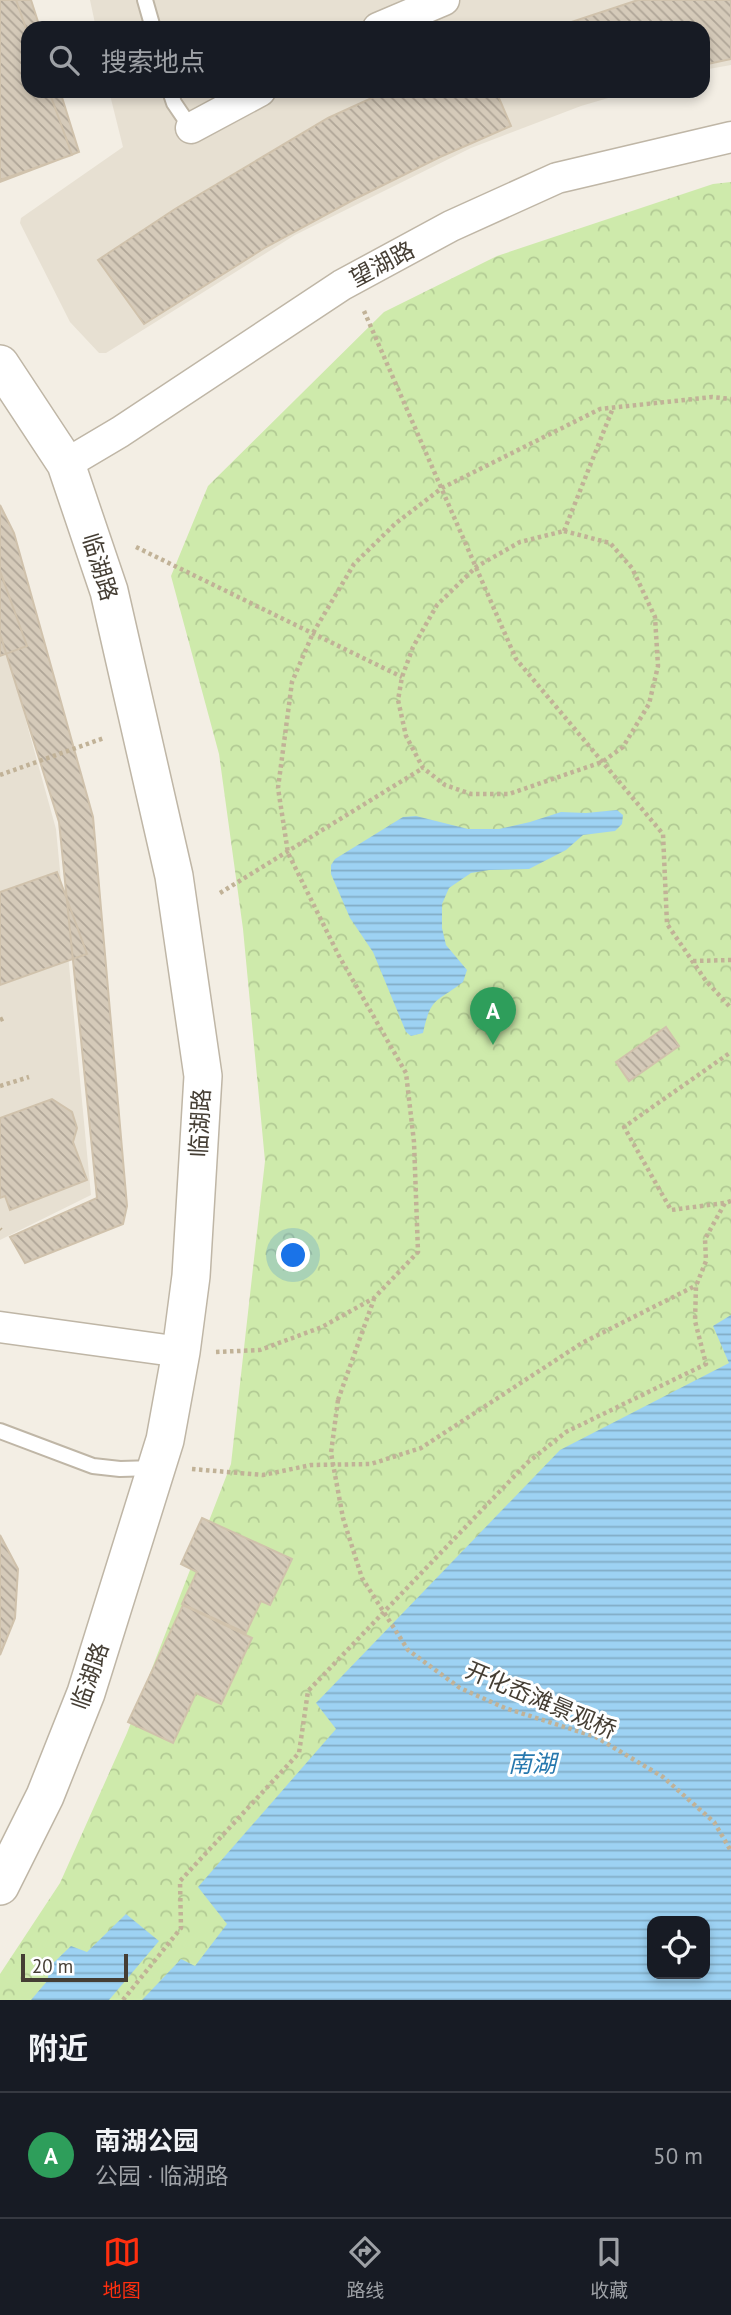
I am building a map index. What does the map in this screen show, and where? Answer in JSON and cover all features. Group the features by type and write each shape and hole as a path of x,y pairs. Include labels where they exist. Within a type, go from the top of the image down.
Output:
{"street":[{"path":"394,21 444,0"},
{"path":"191,128 247,98"},
{"name":"望湖路","path":"66,464 120,432 342,285 452,226 557,178 731,137"},
{"name":"临湖路","path":"0,364 66,464 109,591 171,863 203,1076 191,1276 165,1440 86,1693 45,1796 0,1886"},
{"path":"0,1326 181,1352"}],"lane":[{"path":"145,0 151,21"},
{"path":"172,98 191,128"},
{"path":"0,1432 93,1466 120,1469 156,1468"}],"path":[{"path":"342,285 365,312 516,659 663,834 667,924 706,981 731,1008"},
{"path":"181,1352 260,1350 323,1327 374,1298 418,1252 414,1142 406,1073 339,956 288,853 278,788 292,682 313,632 354,564 396,523 442,488 600,409 712,397 731,399"},
{"path":"564,531 613,407"},
{"path":"564,531 610,543 632,568 655,617 658,666 649,704 623,747 602,762 509,794 471,794 445,785 423,768 405,736 398,699 402,677 413,647 437,605 476,567 520,542 564,531"},
{"path":"136,547 402,677"},
{"path":"0,775 104,738"},
{"path":"220,894 423,768"},
{"path":"692,961 731,960"},
{"path":"728,1202 671,1210 624,1127 731,1052"},
{"path":"0,1086 29,1077"},
{"path":"123,2000 181,1928 180,1881 299,1753 308,1691 527,1463 565,1432 706,1364 695,1321 696,1286 706,1261 705,1239 728,1202"},
{"path":"156,1468 263,1475 311,1465 372,1464 421,1448 582,1343 696,1286"},
{"name":"开化岙滩景观桥","path":"374,1298 338,1400 331,1453 343,1518 362,1578 408,1650 460,1688 505,1707 596,1737 663,1777 714,1822 731,1851"}],"shaded area":[{"path":"90,0 731,0 731,65 710,69 710,21 94,21"},
{"path":"111,98 608,98 471,148 295,235 106,353 99,353 70,322 20,223 21,218 123,147"},
{"path":"0,627 56,829 91,1195 0,1240"}],"green space":[{"path":"731,182 731,2000 0,2000 0,1974 60,1883 127,1733 231,1464 265,1161 243,929 219,754 171,576 208,486 384,312 497,256 713,184"}],"water":[{"path":"617,810 623,815 622,824 615,831 583,835 566,850 529,869 471,873 449,888 442,904 442,928 446,945 467,970 463,982 432,1006 423,1033 411,1036 406,1032 373,952 350,918 331,874 331,865 335,859 403,817 416,816 468,829 499,829 561,812"},
{"name":"南湖","path":"731,1315 731,2000 142,2000 181,1959 195,1966 227,1924 198,1887 336,1729 316,1703 560,1450 729,1363 713,1326"},
{"path":"126,1914 159,1941 109,2000 31,2000 48,1980 48,1968 71,1946 87,1952"}],"building":[{"path":"0,0 31,0 38,21 21,21 21,98 62,98 79,152 0,182"},
{"path":"0,0 16,0 23,21 21,21 21,98 52,98 72,155 0,180"},
{"path":"638,0 731,0 731,59 710,64 710,21 574,21"},
{"path":"372,98 499,98 511,126 353,200 266,247 144,324 98,260 175,209 328,118"},
{"path":"0,505 14,533 93,817 127,1206 123,1224 25,1263 10,1237 97,1198 59,822 0,634"},
{"path":"0,571 27,646 0,656"},
{"path":"57,872 87,954 0,985 0,892"},
{"path":"666,1027 679,1046 629,1081 616,1062"},
{"path":"52,1099 72,1112 77,1128 73,1142 87,1180 10,1210 5,1196 0,1198 0,1118"},
{"path":"202,1518 292,1559 270,1605 261,1601 246,1633 182,1604 197,1572 181,1564"},
{"path":"0,1535 18,1569 15,1618 0,1655"},
{"path":"183,1605 252,1638 221,1704 196,1693 173,1743 128,1722"}],"place":[{"name":"南湖公园","path":"493,1045"}]}
